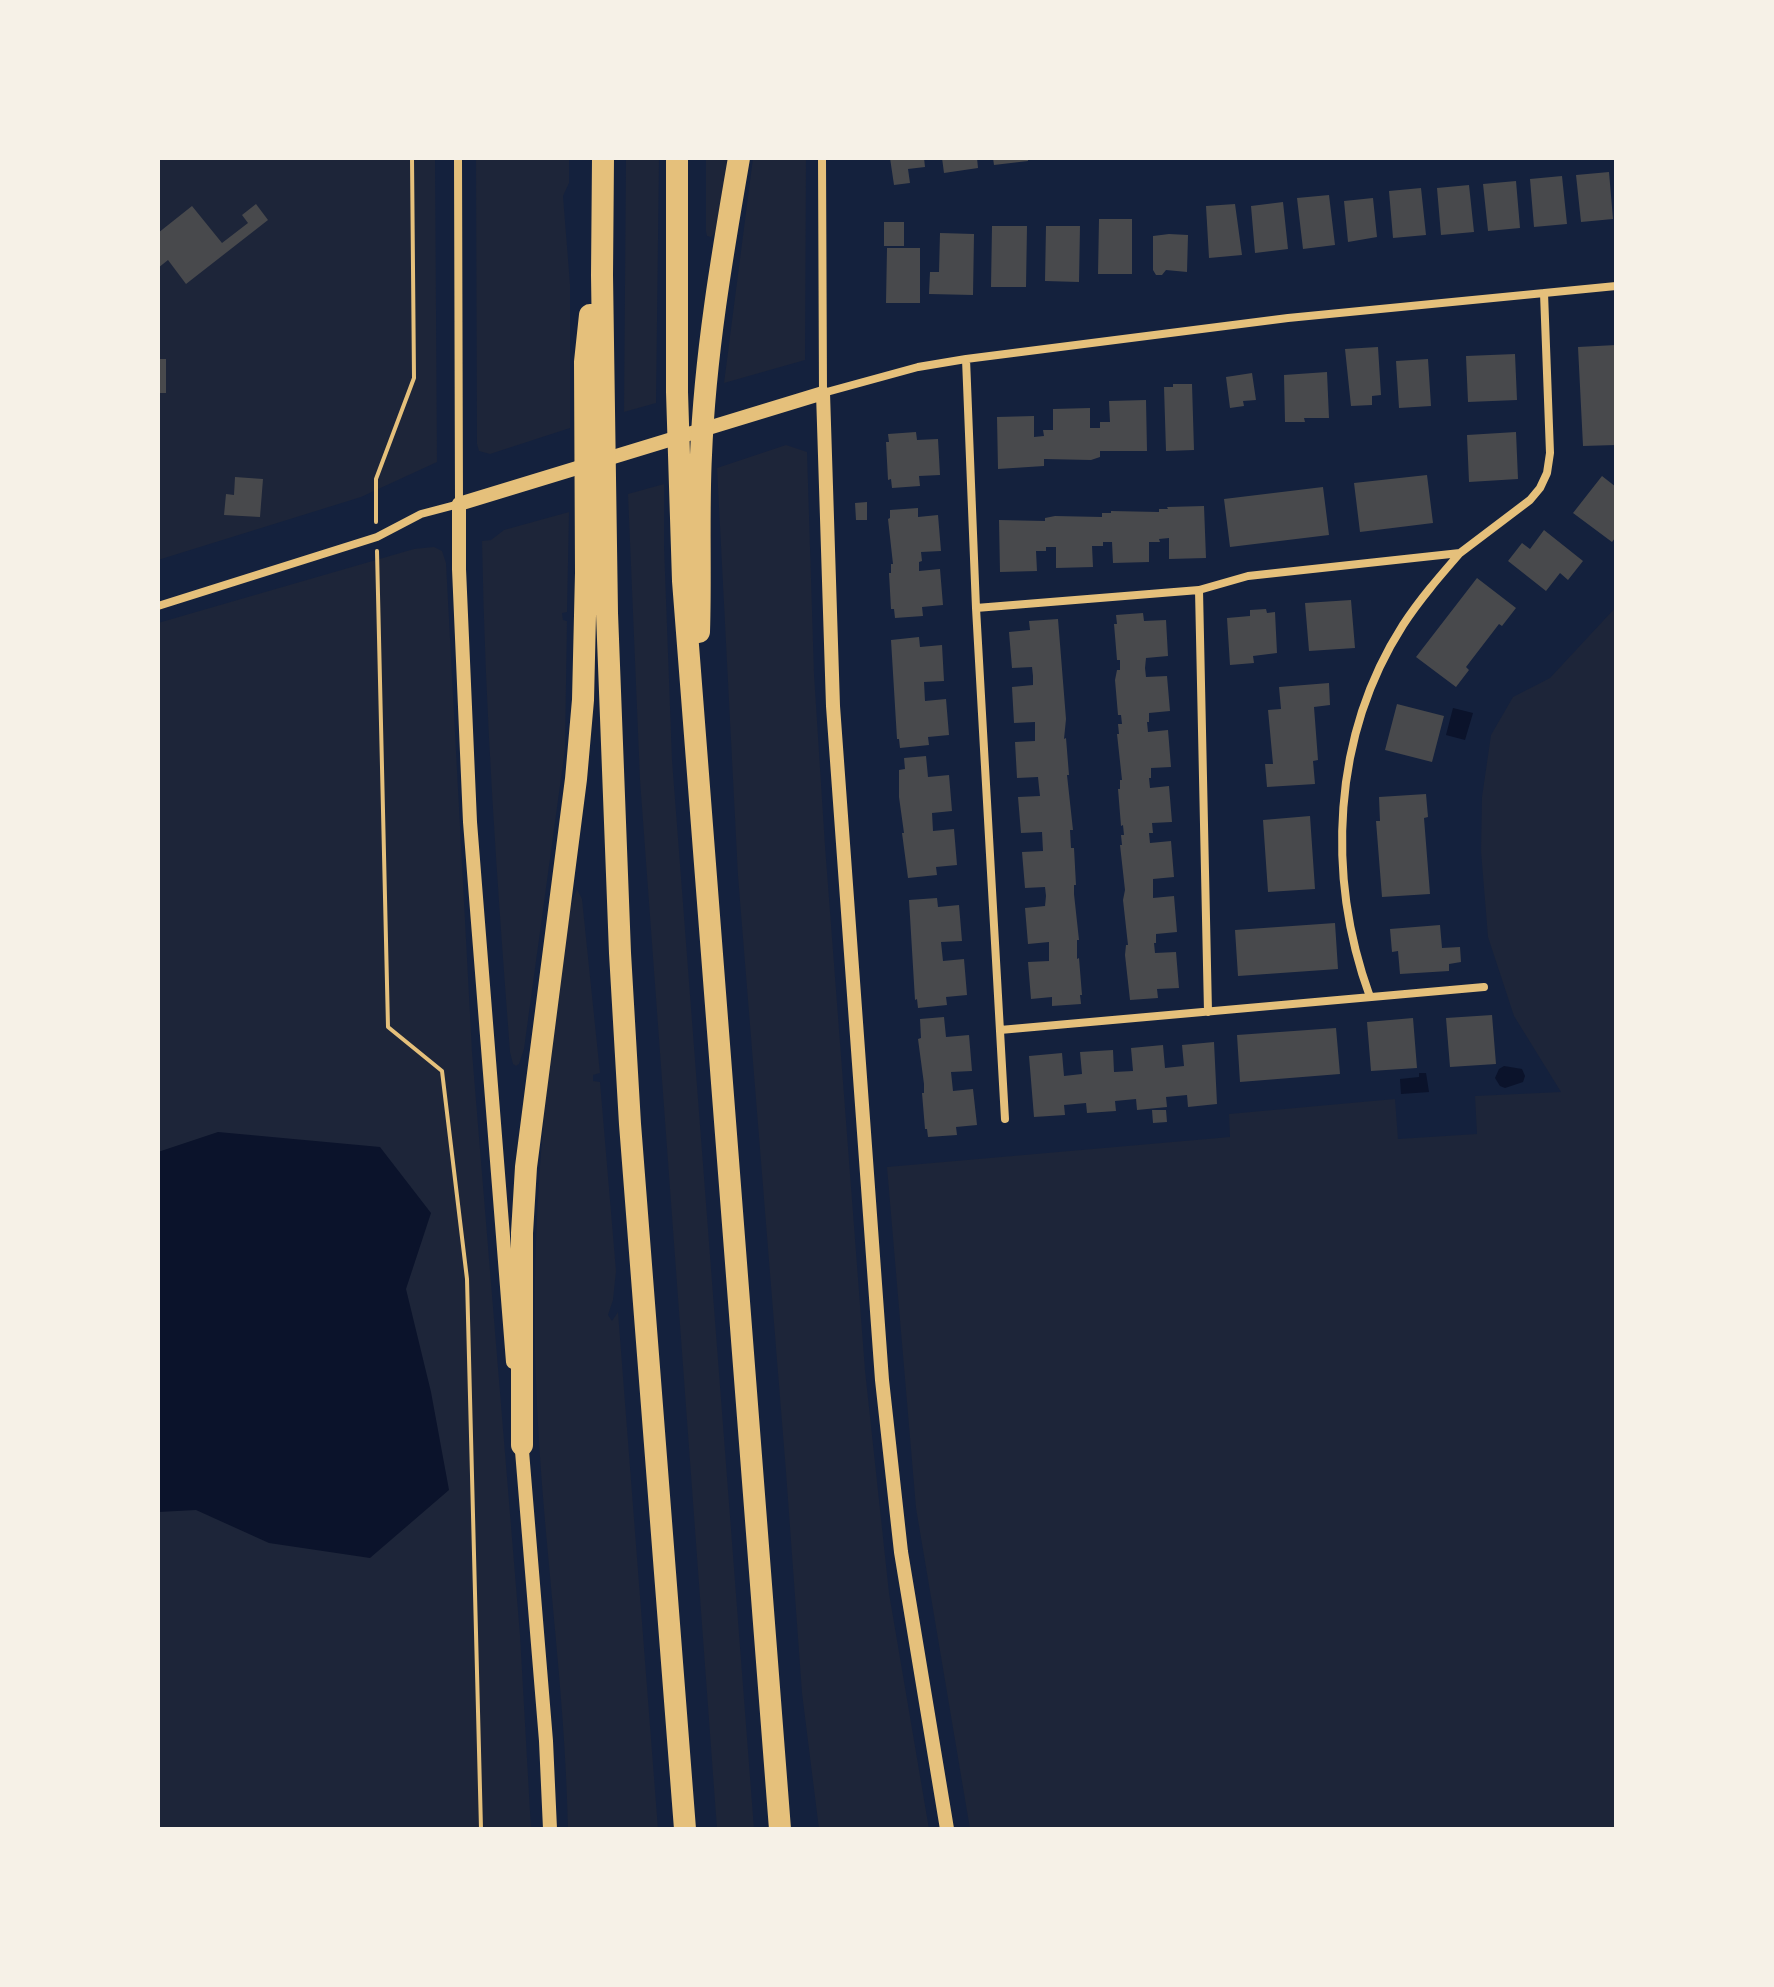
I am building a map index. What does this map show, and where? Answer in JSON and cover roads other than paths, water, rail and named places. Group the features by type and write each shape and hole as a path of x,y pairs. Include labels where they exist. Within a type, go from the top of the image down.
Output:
{"highway":[{"path":"603,158 608,641 620,953 630,1124 685,1829"},
{"path":"677,158 679,489 683,581 780,1829"},
{"path":"695,741 701,580 701,453 720,280 739,158"},
{"path":"522,1445 522,1233 526,1167 580,742 585,617 585,362 603,195"}],"street":[{"path":"458,158 459,569 470,822 545,1726 550,1829"},
{"path":"822,158 823,393 834,720 882,1380 913,1636 947,1829"},
{"path":"158,606 377,537 421,514 918,367 1302,316 1616,286"},
{"path":"1370,997 1348,921 1342,868 1342,813 1349,765 1361,718 1379,670 1417,605 1460,553 1530,500 1547,473 1550,453 1544,293"},
{"path":"966,359 976,608 1005,1119"},
{"path":"976,608 1199,590 1248,576 1460,553"},
{"path":"1199,590 1208,1012"},
{"path":"1000,1030 1484,987"}]}
